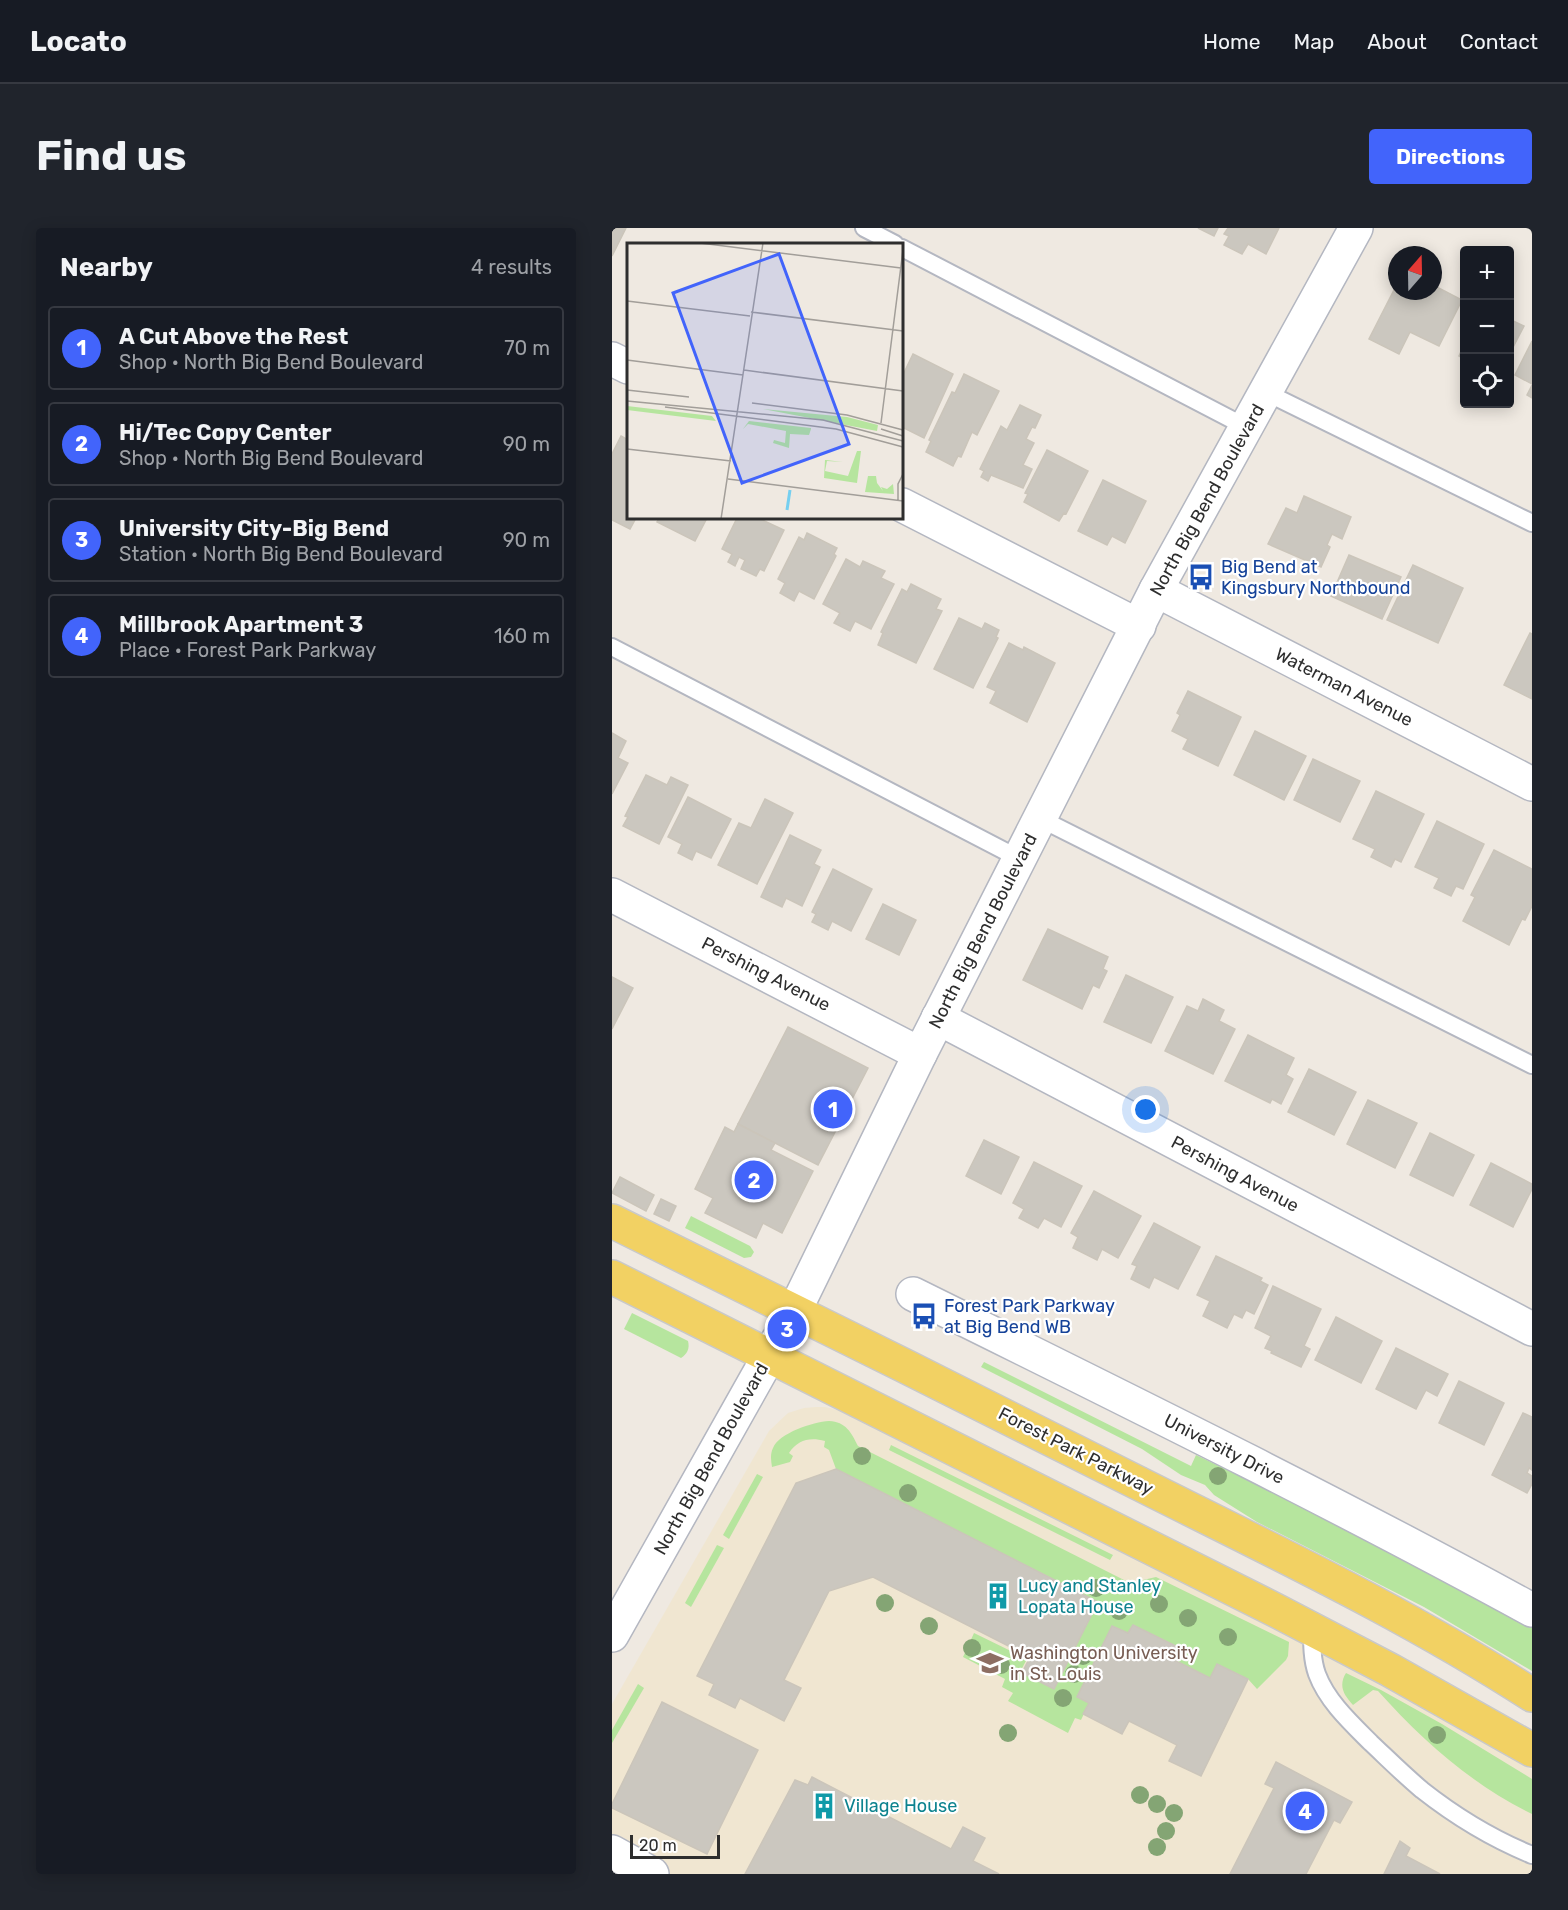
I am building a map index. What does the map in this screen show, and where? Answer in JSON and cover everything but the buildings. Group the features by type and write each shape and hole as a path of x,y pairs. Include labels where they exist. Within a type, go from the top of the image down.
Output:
{"main road":[{"name":"Forest Park Parkway","path":"612,1221 795,1310 1270,1549 1403,1618 1532,1695"},
{"path":"612,1277 1312,1629 1419,1685 1532,1750"}],"street":[{"name":"North Big Bend Boulevard","path":"612,1635 795,1310 938,1018 1156,590 1356,228"},
{"path":"612,358 627,366"},
{"path":"903,507 1139,626"},
{"name":"Waterman Avenue","path":"1156,590 1532,784"},
{"name":"Pershing Avenue","path":"612,895 920,1054"},
{"name":"Pershing Avenue","path":"938,1018 1532,1329"},
{"name":"University Drive","path":"913,1294 1169,1420 1460,1570 1532,1610"},
{"path":"612,1852 652,1874"}],"lane":[{"path":"864,228 893,243"},
{"path":"903,249 1246,427"},
{"path":"1265,392 1532,523"},
{"path":"612,646 1020,859"},
{"path":"1041,819 1532,1065"},
{"path":"1312,1629 1313,1657 1317,1673 1326,1693 1352,1725 1421,1789 1456,1815 1532,1856"}],"shaded area":[{"name":"Washington University in St. Louis","path":"825,1407 842,1411 1404,1694 1532,1770 1532,1874 612,1874 612,1704 769,1431 788,1413 804,1408"}],"green space":[{"path":"691,1216 750,1246 754,1252 751,1257 744,1258 685,1228"},
{"path":"632,1313 688,1341 689,1346 686,1353 681,1358 624,1329"},
{"path":"984,1362 1191,1466 1196,1455 1236,1474 1532,1626 1532,1671 1424,1607 1257,1522 1214,1495 1205,1485 1181,1475 1142,1449 981,1367"},
{"path":"829,1421 844,1426 858,1446 1130,1583 1156,1577 1289,1642 1286,1660 1257,1689 1248,1679 1217,1664 1210,1678 1174,1660 1180,1648 1133,1625 1077,1697 1089,1703 1081,1720 1075,1718 1068,1733 1008,1701 1013,1693 1002,1687 1005,1679 963,1657 974,1633 1027,1659 1020,1672 1054,1689 1098,1602 836,1469 829,1450 824,1447 825,1441 814,1439 800,1442 789,1453 793,1456 790,1462 772,1467 772,1450 782,1438 806,1426"},
{"path":"891,1445 1113,1555 1110,1560 889,1450"},
{"path":"757,1474 763,1477 729,1539 723,1535"},
{"path":"717,1545 724,1548 691,1607 685,1603"},
{"path":"1346,1673 1442,1724 1532,1779 1532,1814 1489,1789 1449,1760 1412,1727 1378,1691 1373,1690 1353,1705 1342,1686"},
{"path":"638,1684 644,1688 612,1743 612,1730"}],"place":[{"name":"Big Bend at Kingsbury Northbound","path":"1201,577"},
{"name":"A Cut Above the Rest","path":"833,1109"},
{"name":"Hi/Tec Copy Center","path":"754,1180"},
{"name":"Forest Park Parkway at Big Bend WB","path":"924,1316"},
{"name":"University City-Big Bend","path":"787,1329"},
{"name":"Lucy and Stanley Lopata House","path":"998,1596"},
{"name":"Washington University in St. Louis","path":"990,1663"},
{"name":"Village House","path":"824,1806"},
{"name":"Millbrook Apartment 3","path":"1305,1811"}]}
